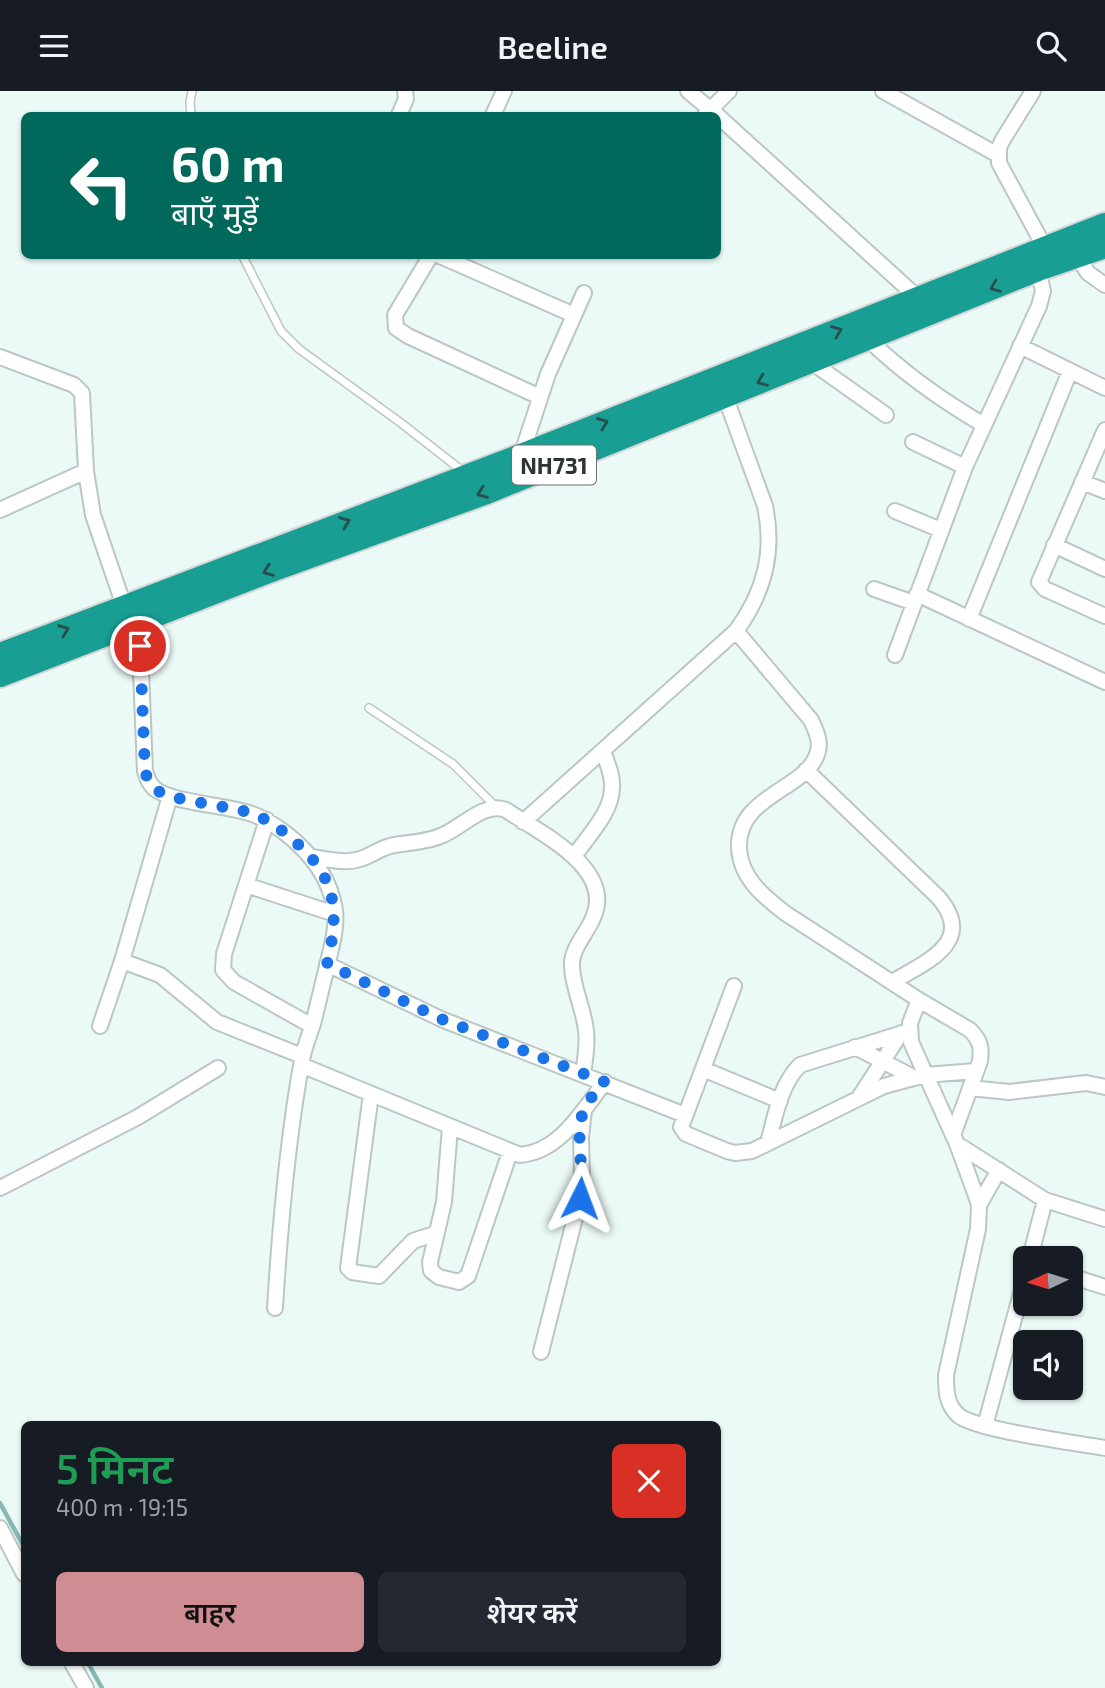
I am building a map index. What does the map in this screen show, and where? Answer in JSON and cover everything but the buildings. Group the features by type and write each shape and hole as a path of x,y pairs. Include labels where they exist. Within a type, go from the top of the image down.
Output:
{"highway":[{"name":"NH731","path":"0,655 274,569 484,493 868,339 1057,253 1105,225"},
{"name":"NH731","path":"0,675 131,614 468,476 918,298 1057,253 1105,246"}],"street":[{"path":"400,112 406,99 405,91"},
{"path":"494,112 503,91"},
{"path":"688,91 710,112"},
{"path":"713,112 729,91"},
{"path":"883,91 998,155"},
{"path":"1027,93 1002,141 998,155 1001,170 1057,253 1105,285"},
{"path":"721,122 918,298"},
{"path":"895,655 965,467 1042,297 1042,283 1057,253"},
{"path":"429,259 397,310 394,319 396,328 540,397"},
{"path":"447,259 574,315"},
{"path":"521,456 540,397 584,293"},
{"path":"868,339 909,377 984,425"},
{"path":"1020,346 1105,388"},
{"path":"0,357 74,385 79,389 84,402 86,471 96,527 131,614 148,780 153,788 170,796 238,809 267,820 312,857 326,878 332,894 334,936 302,1061 279,1225 275,1308"},
{"path":"810,361 886,415"},
{"path":"969,619 1070,371"},
{"path":"523,822 736,631 750,613 767,568 769,525 765,506 725,396"},
{"path":"1105,430 1041,574 1040,585 1105,616"},
{"path":"913,442 965,467"},
{"path":"0,510 86,471"},
{"path":"1082,482 1105,491"},
{"path":"895,511 941,530"},
{"path":"1054,545 1105,569"},
{"path":"874,589 916,599 969,619 1105,682"},
{"path":"736,631 811,720 819,747 814,761 806,770 757,807 747,818 740,833 739,846 746,874 766,898 785,913 977,1037 982,1052 955,1140"},
{"path":"575,855 604,812 612,795 612,778 603,751"},
{"path":"806,770 938,897 950,914 953,930 948,943 926,961 892,982"},
{"path":"100,1025 122,961 170,796"},
{"path":"312,857 359,860 388,847 433,840 488,809 497,807 575,855 591,879 597,903 595,915 571,965 586,1028 587,1049 583,1074"},
{"path":"267,820 224,954 223,970 234,982 312,1026"},
{"path":"246,884 335,914"},
{"path":"122,961 160,975 217,1022 371,1094 510,1152 528,1154 551,1145 605,1082"},
{"path":"327,964 441,1019 685,1115"},
{"path":"734,986 681,1127 683,1133 727,1151 743,1153 768,1143 884,1086 920,1076 976,1072"},
{"path":"859,1097 905,1032 919,1000"},
{"path":"768,1143 789,1078 800,1065 905,1032"},
{"path":"905,1032 920,1076 955,1140 979,1205 978,1229 946,1375 946,1391 956,1413 963,1419 985,1426 1105,1448"},
{"path":"855,1047 920,1076"},
{"path":"0,1188 126,1123 218,1068"},
{"path":"703,1069 780,1101"},
{"path":"970,1088 1009,1092 1086,1083 1105,1087"},
{"path":"371,1094 348,1268 352,1272 379,1276 413,1241 437,1233"},
{"path":"541,1352 580,1198 584,1108"},
{"path":"450,1127 444,1202 430,1262 431,1271 439,1277 459,1282 466,1279 510,1152"},
{"path":"955,1140 1045,1200 1105,1219"},
{"path":"979,1205 999,1170"},
{"path":"1033,1246 1045,1200"},
{"path":"1083,1280 1105,1287"},
{"path":"985,1426 1015,1316"},
{"path":"0,1528 21,1568"},
{"path":"74,1666 86,1688"}],"lane":[{"path":"191,112 192,91"},
{"path":"244,259 281,331 299,349 401,423 468,476"},
{"path":"369,708 453,764 497,807"}],"waterway":[{"path":"0,1503 21,1542"},
{"path":"90,1666 102,1688"}],"route":[{"path":"140,646 145,771 148,780 153,788 170,796 238,809 267,820 312,857 326,878 335,914 334,936 327,964 441,1019 605,1082 584,1108 580,1146 580,1198"}]}
